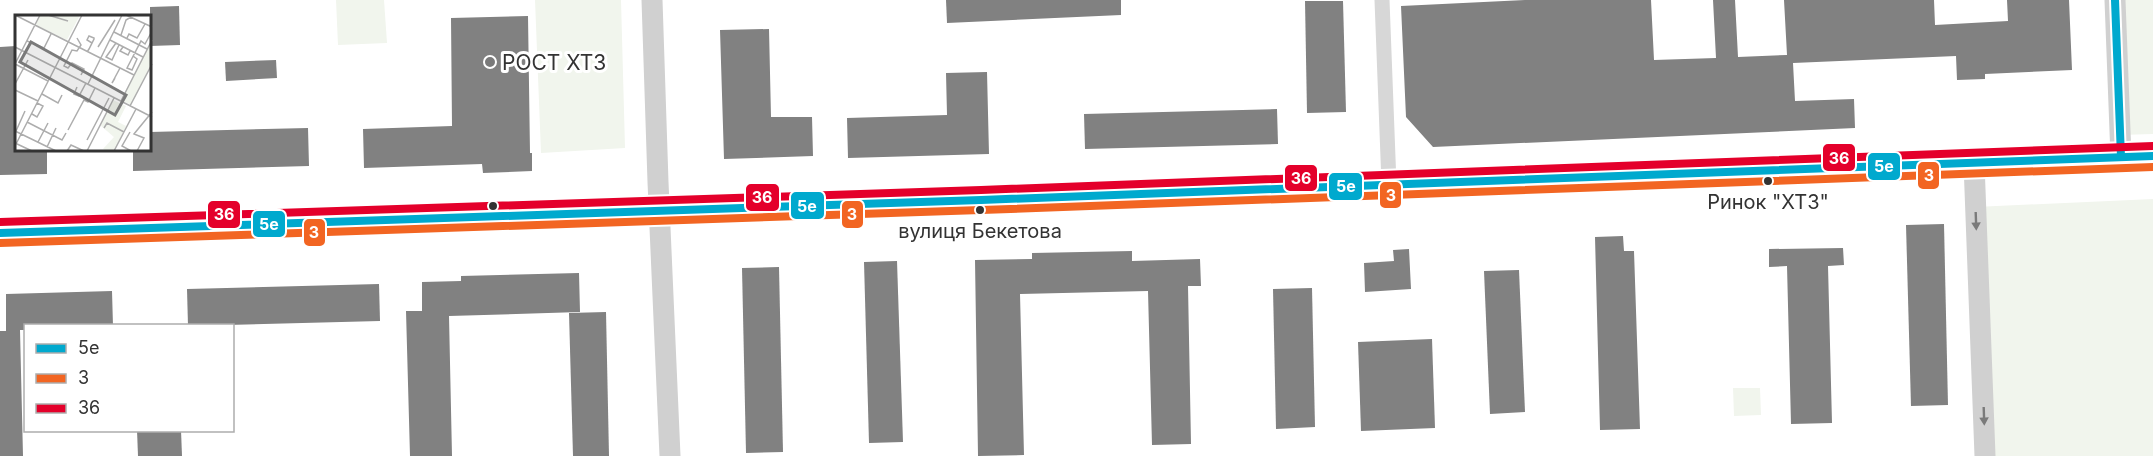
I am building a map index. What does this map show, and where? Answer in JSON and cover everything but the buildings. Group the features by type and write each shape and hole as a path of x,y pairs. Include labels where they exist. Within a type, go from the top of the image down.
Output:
{"main road":[{"path":"652,0 670,456"},
{"path":"2115,0 2121,157"},
{"path":"0,233 2153,156"},
{"path":"1974,163 1986,456"}],"street":[{"path":"1382,0 1389,184"}],"shaded area":[{"path":"336,0 384,0 387,43 338,45"},
{"path":"535,0 621,0 625,148 541,153"},
{"path":"2116,0 2153,0 2153,134 2120,135"},
{"path":"2153,199 2153,456 1985,456 1975,207"},
{"path":"1733,388 1760,388 1761,415 1734,416"}],"transit line":[{"name":"5е","path":"2115,0 2121,157"},
{"name":"36","path":"0,222 981,190 2153,146"},
{"name":"5е","path":"0,233 981,200 2153,156"},
{"name":"3","path":"0,243 2153,167"}],"place":[{"name":"РОСТ ХТЗ","path":"490,62"},
{"name":"Ринок \"ХТЗ\"","path":"1768,181"},
{"name":"вулиця Бекетова","path":"980,210"}]}
